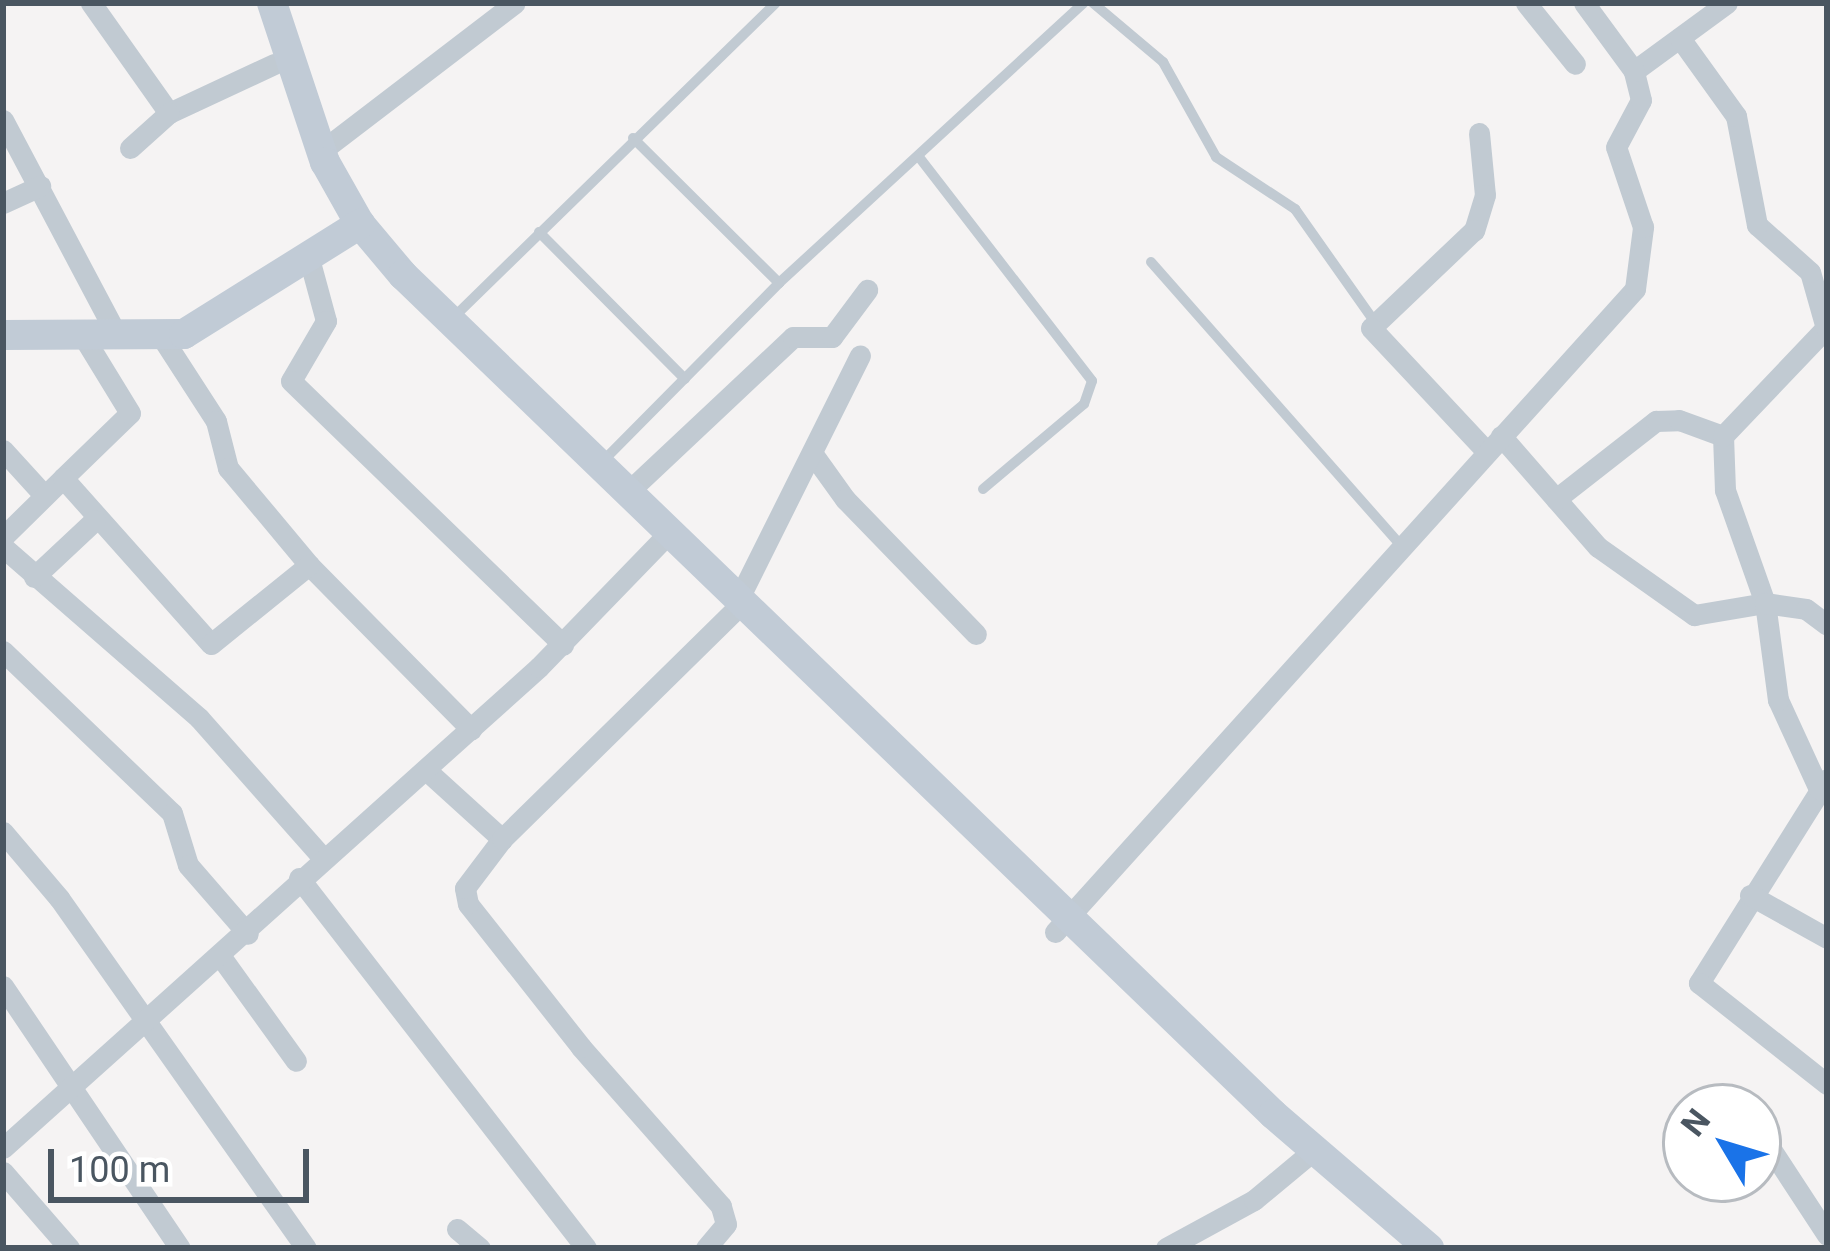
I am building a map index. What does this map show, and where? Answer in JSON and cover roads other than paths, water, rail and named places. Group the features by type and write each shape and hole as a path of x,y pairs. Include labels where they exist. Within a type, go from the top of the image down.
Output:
{"main road":[{"path":"257,3 308,163 440,335 665,538 1061,925 1402,1248"},
{"path":"272,3 320,152 354,228 448,323 629,491 665,538"},
{"path":"3,335 161,336 209,325 310,262 354,228"},
{"path":"1308,1156 1430,1248"}],"street":[{"path":"92,3 170,112"},
{"path":"320,152 515,3"},
{"path":"1526,3 1576,64"},
{"path":"1061,925 1642,274 1643,227 1616,156 1641,105 1634,70 1584,3"},
{"path":"1634,70 1727,3"},
{"path":"1680,38 1736,116 1757,225 1810,272 1826,328 1723,436 1725,490 1765,603 1778,700 1822,791 1750,895 1699,983 1827,1084"},
{"path":"130,148 170,112 274,64"},
{"path":"3,120 117,335"},
{"path":"1479,133 1485,195 1474,230 1374,321 1371,335 1556,499 1598,547 1678,611 1765,603 1806,609 1827,625"},
{"path":"3,203 40,186"},
{"path":"310,262 326,321 291,381 562,645"},
{"path":"629,491 793,337 832,337 867,290"},
{"path":"3,537 130,413 81,333"},
{"path":"161,336 215,421 227,468 309,565 471,729"},
{"path":"706,1248 726,1224 721,1206 580,1047 468,904 466,883 502,839 735,606 860,355"},
{"path":"1556,499 1656,422 1679,420 1723,436"},
{"path":"3,450 44,494"},
{"path":"812,454 976,634"},
{"path":"63,478 95,520 212,644 309,565"},
{"path":"34,577 95,520"},
{"path":"3,1148 248,934 322,856 471,729 562,645 665,538"},
{"path":"3,548 200,718 322,856"},
{"path":"3,651 172,812 188,865 248,934"},
{"path":"426,770 502,839"},
{"path":"3,832 59,898 144,1025 306,1248"},
{"path":"299,878 586,1248"},
{"path":"1750,895 1827,938"},
{"path":"221,957 296,1061"},
{"path":"3,986 180,1248"},
{"path":"1166,1248 1217,1224 1308,1156"},
{"path":"1782,1166 1827,1235"},
{"path":"3,1172 69,1248"},
{"path":"458,1229 480,1248"}],"lane":[{"path":"448,323 633,137 776,3"},
{"path":"600,464 778,283 1083,3"},
{"path":"1093,3 1163,62 1216,157 1295,209 1374,321"},
{"path":"633,137 778,283"},
{"path":"919,158 1092,381 1084,404 982,489"},
{"path":"539,232 685,379"},
{"path":"1150,262 1400,544"}]}
